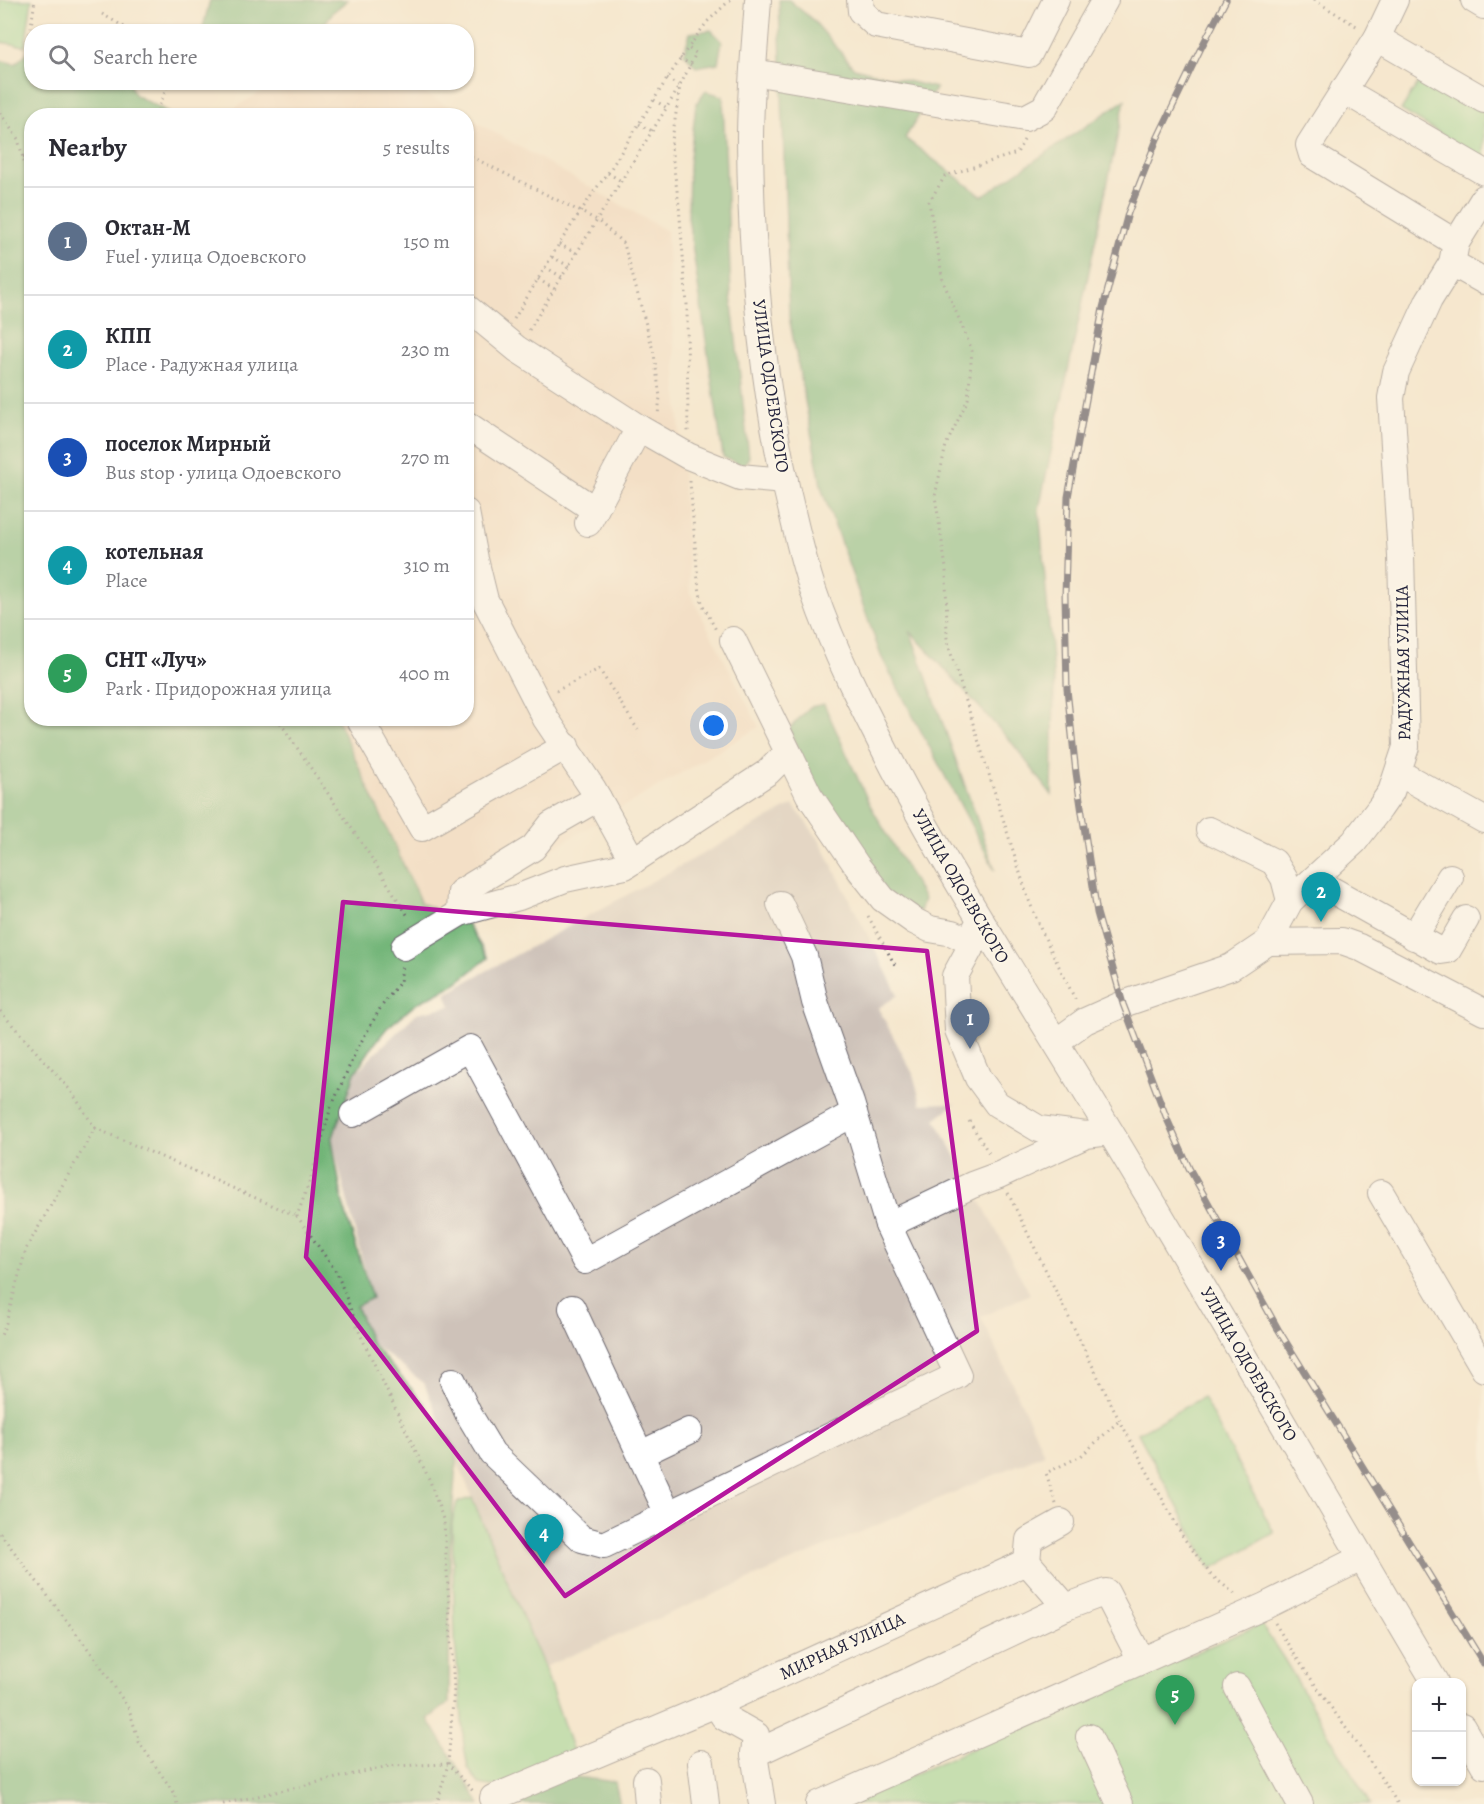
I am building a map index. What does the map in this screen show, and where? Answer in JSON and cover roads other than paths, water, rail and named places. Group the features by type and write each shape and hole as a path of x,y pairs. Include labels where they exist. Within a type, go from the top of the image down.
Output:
{"street":[{"name":"УЛИЦА ОДОЕВСКОГО","path":"758,0 750,137 755,250 763,348 776,443 797,536 812,588 833,643 866,714 930,836 976,931 1056,1042 1098,1133 1212,1300 1432,1678"},
{"path":"860,0 861,11 876,25 1029,54 1056,0"},
{"path":"753,72 1024,118 1044,108 1105,0"},
{"path":"1395,0 1377,38 1309,146 1312,155 1454,253 1484,281"},
{"path":"1474,0 1484,6"},
{"path":"1377,38 1484,100"},
{"path":"1343,90 1484,172"},
{"name":"РАДУЖНАЯ УЛИЦА","path":"1268,942 1290,901 1354,842 1391,792 1399,773 1406,747 1401,556 1391,398 1396,372 1429,300 1484,198"},
{"path":"474,314 510,343 688,456 740,477 785,481"},
{"path":"474,430 592,517 647,432"},
{"path":"474,554 476,606 537,701 546,719 566,746 633,861"},
{"path":"725,637 809,795 856,866 883,899 914,921 930,929 953,933 976,931 955,976 958,1030 978,1078 997,1104 1039,1129 1098,1133"},
{"path":"364,726 422,828 566,746"},
{"path":"404,947 460,913 519,897 565,879 625,866 768,772 779,761 791,758"},
{"path":"1399,773 1484,819"},
{"path":"460,913 461,892 533,848 551,825 598,798"},
{"path":"1209,830 1274,862 1284,878 1290,901"},
{"path":"1414,937 1450,877"},
{"path":"1314,880 1441,951 1448,950 1466,919"},
{"path":"453,1381 468,1413 492,1453 582,1539 604,1545 958,1375 888,1225 854,1113 815,1002 804,956 780,904"},
{"path":"1056,1042 1086,1021 1123,1004 1231,967 1268,942 1342,941 1359,947 1484,1012"},
{"path":"353,1114 470,1048 585,1261 854,1113"},
{"path":"888,1225 972,1185 1098,1133"},
{"path":"1381,1193 1475,1333 1484,1369"},
{"path":"572,1308 668,1514"},
{"path":"641,1454 689,1431"},
{"path":"1061,1522 1029,1540 1028,1562 1066,1607"},
{"path":"819,1804 1261,1608 1361,1558"},
{"name":"МИРНАЯ УЛИЦА","path":"493,1798 716,1704 1028,1562"},
{"path":"754,1754 1066,1607 1106,1592 1141,1660"},
{"path":"1237,1687 1300,1804"},
{"path":"716,1704 724,1717 756,1735 754,1754 762,1804"},
{"path":"1464,1732 1484,1765"},
{"path":"1089,1737 1120,1804"},
{"path":"701,1763 706,1804"}],"railway":[{"path":"1226,0 1157,139 1128,213 1103,308 1068,497 1065,595 1067,689 1076,773 1097,913 1123,1004 1167,1119 1189,1168 1278,1329 1484,1664"}],"place":[{"name":"КПП","path":"1321,922"},
{"name":"Октан-М","path":"970,1049"},
{"name":"поселок Мирный","path":"1221,1271"},
{"name":"котельная","path":"544,1564"},
{"name":"СНТ «Луч»","path":"1175,1725"}]}
